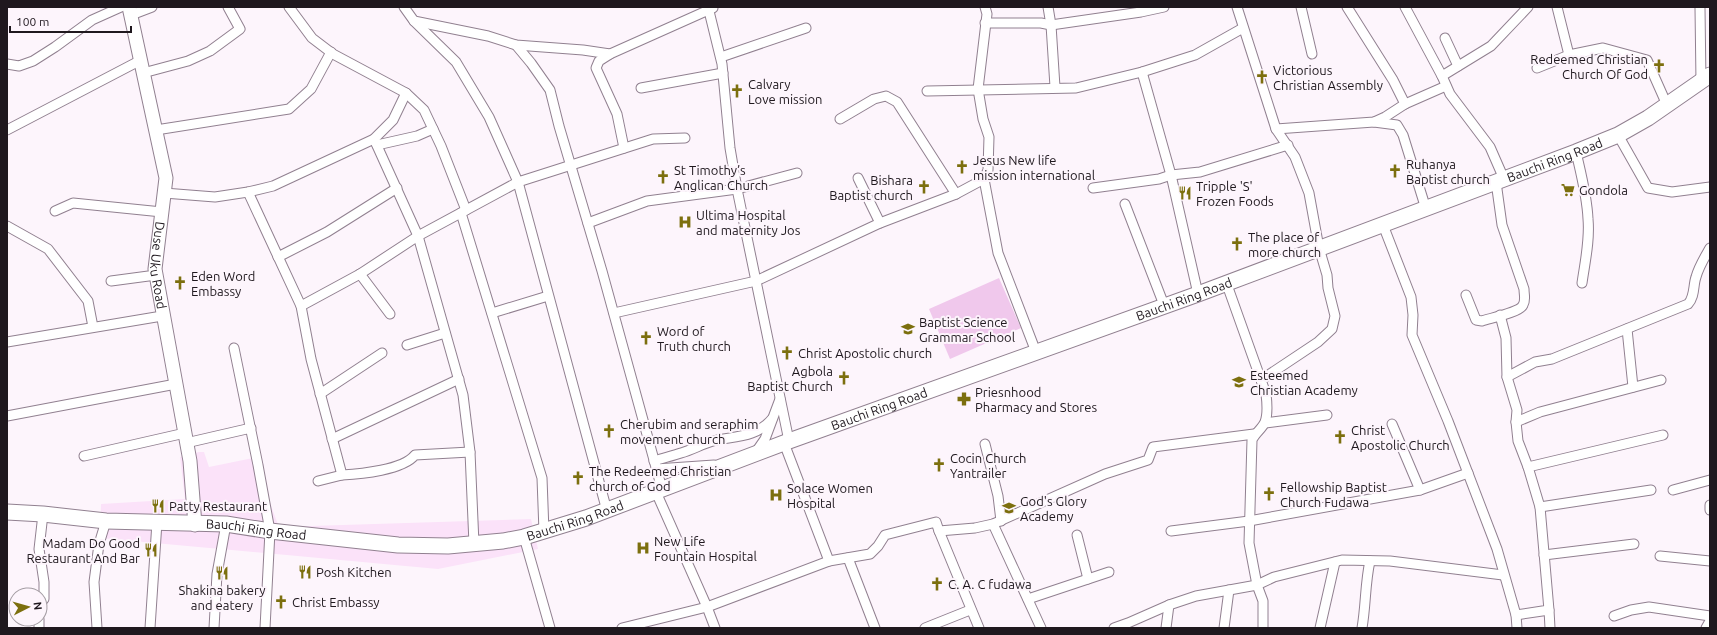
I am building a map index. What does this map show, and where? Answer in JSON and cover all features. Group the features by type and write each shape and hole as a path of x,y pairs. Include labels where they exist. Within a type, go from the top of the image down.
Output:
{"main road":[{"name":"Bauchi Ring Road","path":"7,512 43,514 106,521 226,524 270,531 398,545 448,546 474,544 524,537 544,532 607,510 787,442 1198,294 1226,282 1383,225 1576,152 1618,134 1666,105 1705,78"}],"street":[{"path":"7,64 19,66 33,61 92,20 127,10 152,7"},
{"path":"7,130 142,66 188,61 210,51 240,29 228,7"},
{"path":"404,7 414,21 456,62 489,117 518,182 607,510"},
{"path":"985,7 986,23 978,89 983,119 989,137 988,170 984,179 998,253 1036,352"},
{"path":"1048,7 1051,25 1055,87"},
{"path":"986,23 1041,23 1051,25 1141,12 1164,7"},
{"path":"1237,7 1276,129 1295,157 1308,193 1319,248 1327,275 1328,288 1336,316 1332,329 1318,342 1261,380"},
{"path":"1301,7 1312,54"},
{"path":"1347,7 1393,80 1405,104"},
{"path":"1405,7 1450,94 1490,147 1500,181 1502,225 1524,289 1525,300 1523,307 1518,311 1500,315 1482,322 1476,320 1466,295"},
{"path":"1442,76 1491,46 1528,7"},
{"path":"1557,7 1568,55"},
{"path":"624,148 617,114 596,68 599,61 610,54 710,8 721,57 730,148 737,189 780,397 787,442 829,561"},
{"path":"1700,8 1705,78"},
{"path":"294,9 312,38 331,52 406,92 424,110 433,128 464,212 492,313 542,478 544,532"},
{"name":"Duse Uku Road","path":"127,10 142,66 166,178 155,269 162,316 190,461 195,524"},
{"path":"414,21 488,36 516,46 583,50 610,54"},
{"path":"721,57 806,28"},
{"path":"927,91 1055,87 1076,88 1142,72 1195,55 1243,28"},
{"path":"1445,38 1458,66"},
{"path":"516,46 531,63 550,90 614,313 655,465 659,490 715,628"},
{"path":"1537,68 1568,55 1603,48 1647,60 1666,105"},
{"path":"156,130 289,109 310,89 331,52"},
{"path":"1142,72 1171,175 1198,294"},
{"path":"641,88 723,73"},
{"path":"1374,122 1405,104 1446,86"},
{"path":"376,142 393,120 406,92"},
{"path":"840,119 874,98 886,96 897,102 956,194"},
{"path":"1276,129 1374,122 1397,125 1403,135 1426,209"},
{"path":"164,193 215,197 248,192 273,186 376,142 418,136 433,128"},
{"path":"1618,134 1648,188 1672,192 1710,187"},
{"path":"302,306 360,274 418,236 518,182 654,139 685,138"},
{"path":"376,142 418,236 463,394 470,452 474,544"},
{"path":"1093,188 1159,179 1171,175 1200,172 1288,145"},
{"path":"1576,152 1584,187 1589,220 1588,249 1582,283"},
{"path":"588,223 647,201 737,189 797,173"},
{"path":"858,178 880,223"},
{"path":"614,313 756,281 880,223 956,194 984,179"},
{"path":"278,257 327,232 397,188"},
{"path":"248,192 302,306 311,359 342,475"},
{"path":"55,211 73,203 162,212"},
{"path":"1125,204 1164,305"},
{"path":"1383,225 1411,296 1413,315 1412,335 1468,473 1496,549 1516,615 1517,628"},
{"path":"7,226 48,249 88,301 93,328"},
{"path":"1507,377 1535,362 1552,359 1688,304 1691,302 1695,278 1700,264 1710,248"},
{"path":"360,274 390,314"},
{"path":"111,281 156,275"},
{"path":"1226,282 1266,394 1267,406 1265,423"},
{"path":"492,313 548,296"},
{"path":"1500,315 1506,338 1507,377 1517,410 1516,422 1518,441 1528,467 1540,507 1550,628"},
{"path":"7,342 162,316"},
{"path":"1627,329 1633,386"},
{"path":"407,344 445,333"},
{"path":"234,348 251,428 270,531 265,628"},
{"path":"320,394 382,353"},
{"path":"332,439 459,379"},
{"path":"1516,422 1540,412 1633,386 1661,380"},
{"path":"7,416 176,384"},
{"path":"754,455 765,439 780,397"},
{"path":"1263,628 1263,601 1257,585 1250,543 1250,456 1252,440 1254,434 1265,423 1327,415"},
{"path":"655,465 712,441 738,438 755,432 768,424 772,419"},
{"path":"1392,424 1420,490"},
{"path":"84,456 251,428"},
{"path":"938,532 975,528 997,522 1105,474 1148,460 1153,447 1254,434"},
{"path":"1528,467 1663,435"},
{"path":"985,444 998,496 997,522 1041,628"},
{"path":"318,481 342,475 398,466 411,461 415,455 470,452"},
{"path":"655,465 727,465"},
{"path":"1171,531 1249,521 1420,490 1468,473"},
{"path":"1673,490 1697,482 1710,480"},
{"path":"1540,507 1651,490"},
{"path":"1710,505 1710,510"},
{"path":"43,514 39,549 44,587"},
{"path":"97,628 94,582 99,544 106,521"},
{"path":"150,628 157,522"},
{"path":"622,628 707,607 829,561 870,554 885,536 936,522 938,532 970,610 979,628"},
{"path":"214,628 217,574 226,524"},
{"path":"1077,536 1088,579"},
{"path":"524,537 550,628"},
{"path":"1544,555 1634,544"},
{"path":"1660,556 1710,561"},
{"path":"848,558 875,628"},
{"path":"1114,628 1168,605 1196,596 1257,585 1274,577 1342,560 1390,561 1503,575"},
{"path":"1362,628 1366,602 1366,578 1370,561"},
{"path":"1320,628 1335,562"},
{"path":"1028,599 1109,572"},
{"path":"1224,628 1229,590"},
{"path":"1166,628 1168,605"},
{"path":"1614,616 1631,610 1649,607 1710,616"},
{"path":"925,628 970,610"},
{"path":"1516,615 1549,610"},
{"path":"1706,628 1710,621"}],"shaded area":[{"path":"999,278 1021,328 950,359 929,309"},
{"path":"204,452 209,467 253,458 279,527 531,519 538,549 438,569 100,538 101,504 185,499 180,457"}],"place":[{"name":"Redeemed Christian Church Of God","path":"1659,66"},
{"name":"Victorious Christian Assembly","path":"1262,77"},
{"name":"Calvary Love mission","path":"737,91"},
{"name":"Jesus New life mission international","path":"962,167"},
{"name":"Ruhanya Baptist church","path":"1395,171"},
{"name":"St Timothy’s Anglican Church","path":"663,177"},
{"name":"Bishara Baptist church","path":"924,187"},
{"name":"Gondola","path":"1568,190"},
{"name":"Tripple 'S' Frozen Foods","path":"1185,193"},
{"name":"Ultima Hospital and maternity Jos","path":"685,222"},
{"name":"The place of more church","path":"1237,244"},
{"name":"Eden Word Embassy","path":"180,283"},
{"name":"Baptist Science Grammar School","path":"908,329"},
{"name":"Word of Truth church","path":"646,338"},
{"name":"Christ Apostolic church","path":"787,353"},
{"name":"Agbola Baptist Church","path":"844,378"},
{"name":"Esteemed Christian Academy","path":"1239,382"},
{"name":"Priesnhood Pharmacy and Stores","path":"964,399"},
{"name":"Cherubim and seraphim movement church","path":"609,431"},
{"name":"Christ Apostolic Church","path":"1340,437"},
{"name":"Cocin Church Yantrailer","path":"939,465"},
{"name":"The Redeemed Christian church of God","path":"578,478"},
{"name":"Fellowship Baptist Church Fudawa","path":"1269,494"},
{"name":"Solace Women Hospital","path":"776,495"},
{"name":"Patty Restaurant","path":"158,506"},
{"name":"God's Glory Academy","path":"1009,508"},
{"name":"New Life Fountain Hospital","path":"643,548"},
{"name":"Madam Do Good Restaurant And Bar","path":"151,550"},
{"name":"Posh Kitchen","path":"305,572"},
{"name":"Shakina bakery and eatery","path":"222,573"},
{"name":"C. A. C fudawa","path":"937,584"},
{"name":"Christ Embassy","path":"281,602"}]}
